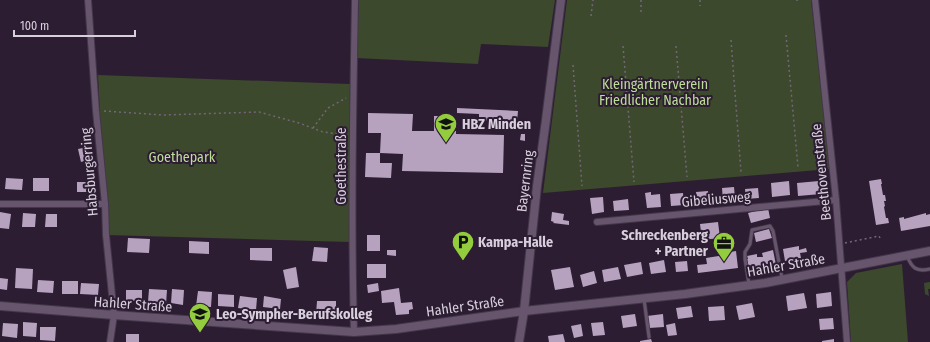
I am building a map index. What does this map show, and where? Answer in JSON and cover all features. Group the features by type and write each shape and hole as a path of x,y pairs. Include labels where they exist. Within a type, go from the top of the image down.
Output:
{"street":[{"name":"Habsburgerring","path":"88,0 96,111 105,204 106,235 114,315 110,342"},
{"name":"Goethestraße","path":"354,332 352,264 352,135 356,0"},
{"name":"Bayernring","path":"519,342 561,0"},
{"name":"Beethovenstraße","path":"815,0 836,200 847,342"},
{"name":"Gibeliusweg","path":"598,222 836,200"},
{"path":"0,204 105,204"},
{"name":"Hahler Straße","path":"0,306 354,332 396,329 524,311 685,294 782,280 930,251"}],"lane":[{"path":"749,285 745,252 751,239 752,230 770,226 773,231 782,280"},
{"path":"906,256 913,267 918,270 930,269"},
{"path":"644,299 649,337"}],"path":[{"path":"591,16 593,0"},
{"path":"641,0 641,14"},
{"path":"700,0 700,6"},
{"path":"786,35 798,167"},
{"path":"732,40 741,172"},
{"path":"623,46 634,182"},
{"path":"676,46 687,177"},
{"path":"573,65 582,186"},
{"path":"313,128 328,108 353,96"},
{"path":"96,111 163,114 259,112 323,132 352,135"},
{"path":"840,244 879,236 880,238"}],"green space":[{"path":"359,0 555,0 548,47 481,44 478,64 356,58"},
{"name":"Kleingärtnerverein Friedlicher Nachbar","path":"567,0 811,0 830,169 543,193"},
{"name":"Goethepark","path":"98,75 350,84 349,242 106,235"},
{"path":"902,264 908,342 851,342 847,282 856,273"},
{"path":"930,282 930,289 928,289 929,296 925,294 924,283"}],"building":[{"path":"457,108 518,111 517,122 479,120 479,114 457,113"},
{"path":"368,113 413,114 412,131 434,131 434,116 452,116 452,131 456,131 456,134 504,135 503,173 402,171 403,154 380,153 381,133 368,133"},
{"path":"521,134 525,134 525,141 520,140"},
{"path":"88,147 91,159 81,162 78,149"},
{"path":"366,153 380,153 380,163 392,163 391,178 365,177"},
{"path":"6,178 23,179 22,190 5,189"},
{"path":"33,178 49,178 49,191 33,191"},
{"path":"881,179 883,195 885,195 886,201 884,201 884,207 886,218 888,218 889,223 876,225 869,181"},
{"path":"789,181 790,195 772,197 771,183"},
{"path":"819,181 821,194 798,196 797,183"},
{"path":"77,182 95,182 95,192 77,192"},
{"path":"734,187 735,198 730,199 730,201 723,201 722,188"},
{"path":"758,188 759,198 746,199 745,189"},
{"path":"708,191 709,203 697,204 696,192"},
{"path":"651,192 651,195 660,194 661,207 647,208 645,193"},
{"path":"683,193 684,205 671,206 670,194"},
{"path":"603,197 604,212 592,214 590,198"},
{"path":"628,199 629,210 614,211 613,201"},
{"path":"768,208 770,218 751,223 748,213"},
{"path":"0,212 11,214 9,229 0,228"},
{"path":"552,212 564,214 563,220 569,221 569,225 553,223 554,222 551,221"},
{"path":"23,213 36,214 35,227 22,227"},
{"path":"926,213 926,215 930,214 930,226 901,231 899,218 904,217 904,219"},
{"path":"46,214 57,214 57,227 45,227"},
{"path":"718,222 720,238 702,240 700,224"},
{"path":"769,229 772,238 756,242 754,233"},
{"path":"367,235 380,235 380,251 367,251"},
{"path":"128,238 150,239 149,253 127,252"},
{"path":"189,241 209,242 209,254 189,253"},
{"path":"799,246 799,250 806,248 807,252 800,253 801,258 795,259 796,262 791,263 790,260 785,261 783,249"},
{"path":"314,247 328,248 327,262 312,261"},
{"path":"250,248 272,248 272,261 250,260"},
{"path":"387,250 396,250 396,256 387,255"},
{"path":"773,250 776,265 762,268 762,271 750,273 747,256 757,254 757,257 763,257 762,253"},
{"path":"736,251 738,268 698,273 697,265 707,264 706,258 725,255 724,253"},
{"path":"664,260 666,272 651,274 649,263"},
{"path":"687,261 688,271 676,272 675,262"},
{"path":"641,262 643,274 627,277 624,265"},
{"path":"367,264 386,264 386,278 367,278"},
{"path":"296,267 299,287 287,289 283,270"},
{"path":"570,267 574,287 555,290 551,270"},
{"path":"618,267 621,279 604,282 602,270"},
{"path":"16,268 33,269 32,289 15,288"},
{"path":"594,271 597,283 583,287 580,275"},
{"path":"0,278 8,279 7,290 0,289"},
{"path":"38,280 54,281 53,293 37,292"},
{"path":"62,281 78,281 78,294 62,294"},
{"path":"81,283 99,284 98,295 80,294"},
{"path":"378,283 379,291 368,293 367,285"},
{"path":"399,288 401,303 412,302 413,309 409,310 409,314 396,315 394,302 382,303 381,291"},
{"path":"149,289 167,290 166,304 148,302"},
{"path":"172,289 184,290 183,305 171,303"},
{"path":"126,290 142,290 142,301 126,301"},
{"path":"198,291 212,292 211,307 196,306"},
{"path":"831,292 832,306 817,308 816,294"},
{"path":"804,293 807,308 788,311 786,296"},
{"path":"218,294 234,295 234,307 218,306"},
{"path":"240,296 257,298 256,310 238,308"},
{"path":"264,296 281,299 280,309 263,307"},
{"path":"317,301 336,301 336,315 316,315"},
{"path":"752,303 755,317 739,320 736,306"},
{"path":"691,306 693,317 678,319 676,308"},
{"path":"724,306 725,320 709,321 708,307"},
{"path":"635,314 637,326 623,328 621,316"},
{"path":"663,314 664,327 649,328 647,316"},
{"path":"833,318 834,329 820,330 819,319"},
{"path":"23,322 37,323 36,337 23,336"},
{"path":"603,322 605,335 593,336 591,323"},
{"path":"3,323 18,324 17,338 2,336"},
{"path":"675,323 677,335 668,336 666,325"},
{"path":"581,324 583,336 574,338 571,326"},
{"path":"40,327 56,327 55,341 40,340"},
{"path":"126,334 139,334 139,342 126,342"},
{"path":"563,334 565,342 549,342 548,336"},
{"path":"651,339 652,342 640,342 640,341"},
{"path":"834,339 834,342 822,342 822,341"}],"place":[{"name":"HBZ Minden","path":"446,144"},
{"name":"Kampa-Halle","path":"463,262"},
{"name":"Schreckenberg + Partner","path":"724,262"},
{"name":"Leo-Sympher-Berufskolleg","path":"200,334"}]}
